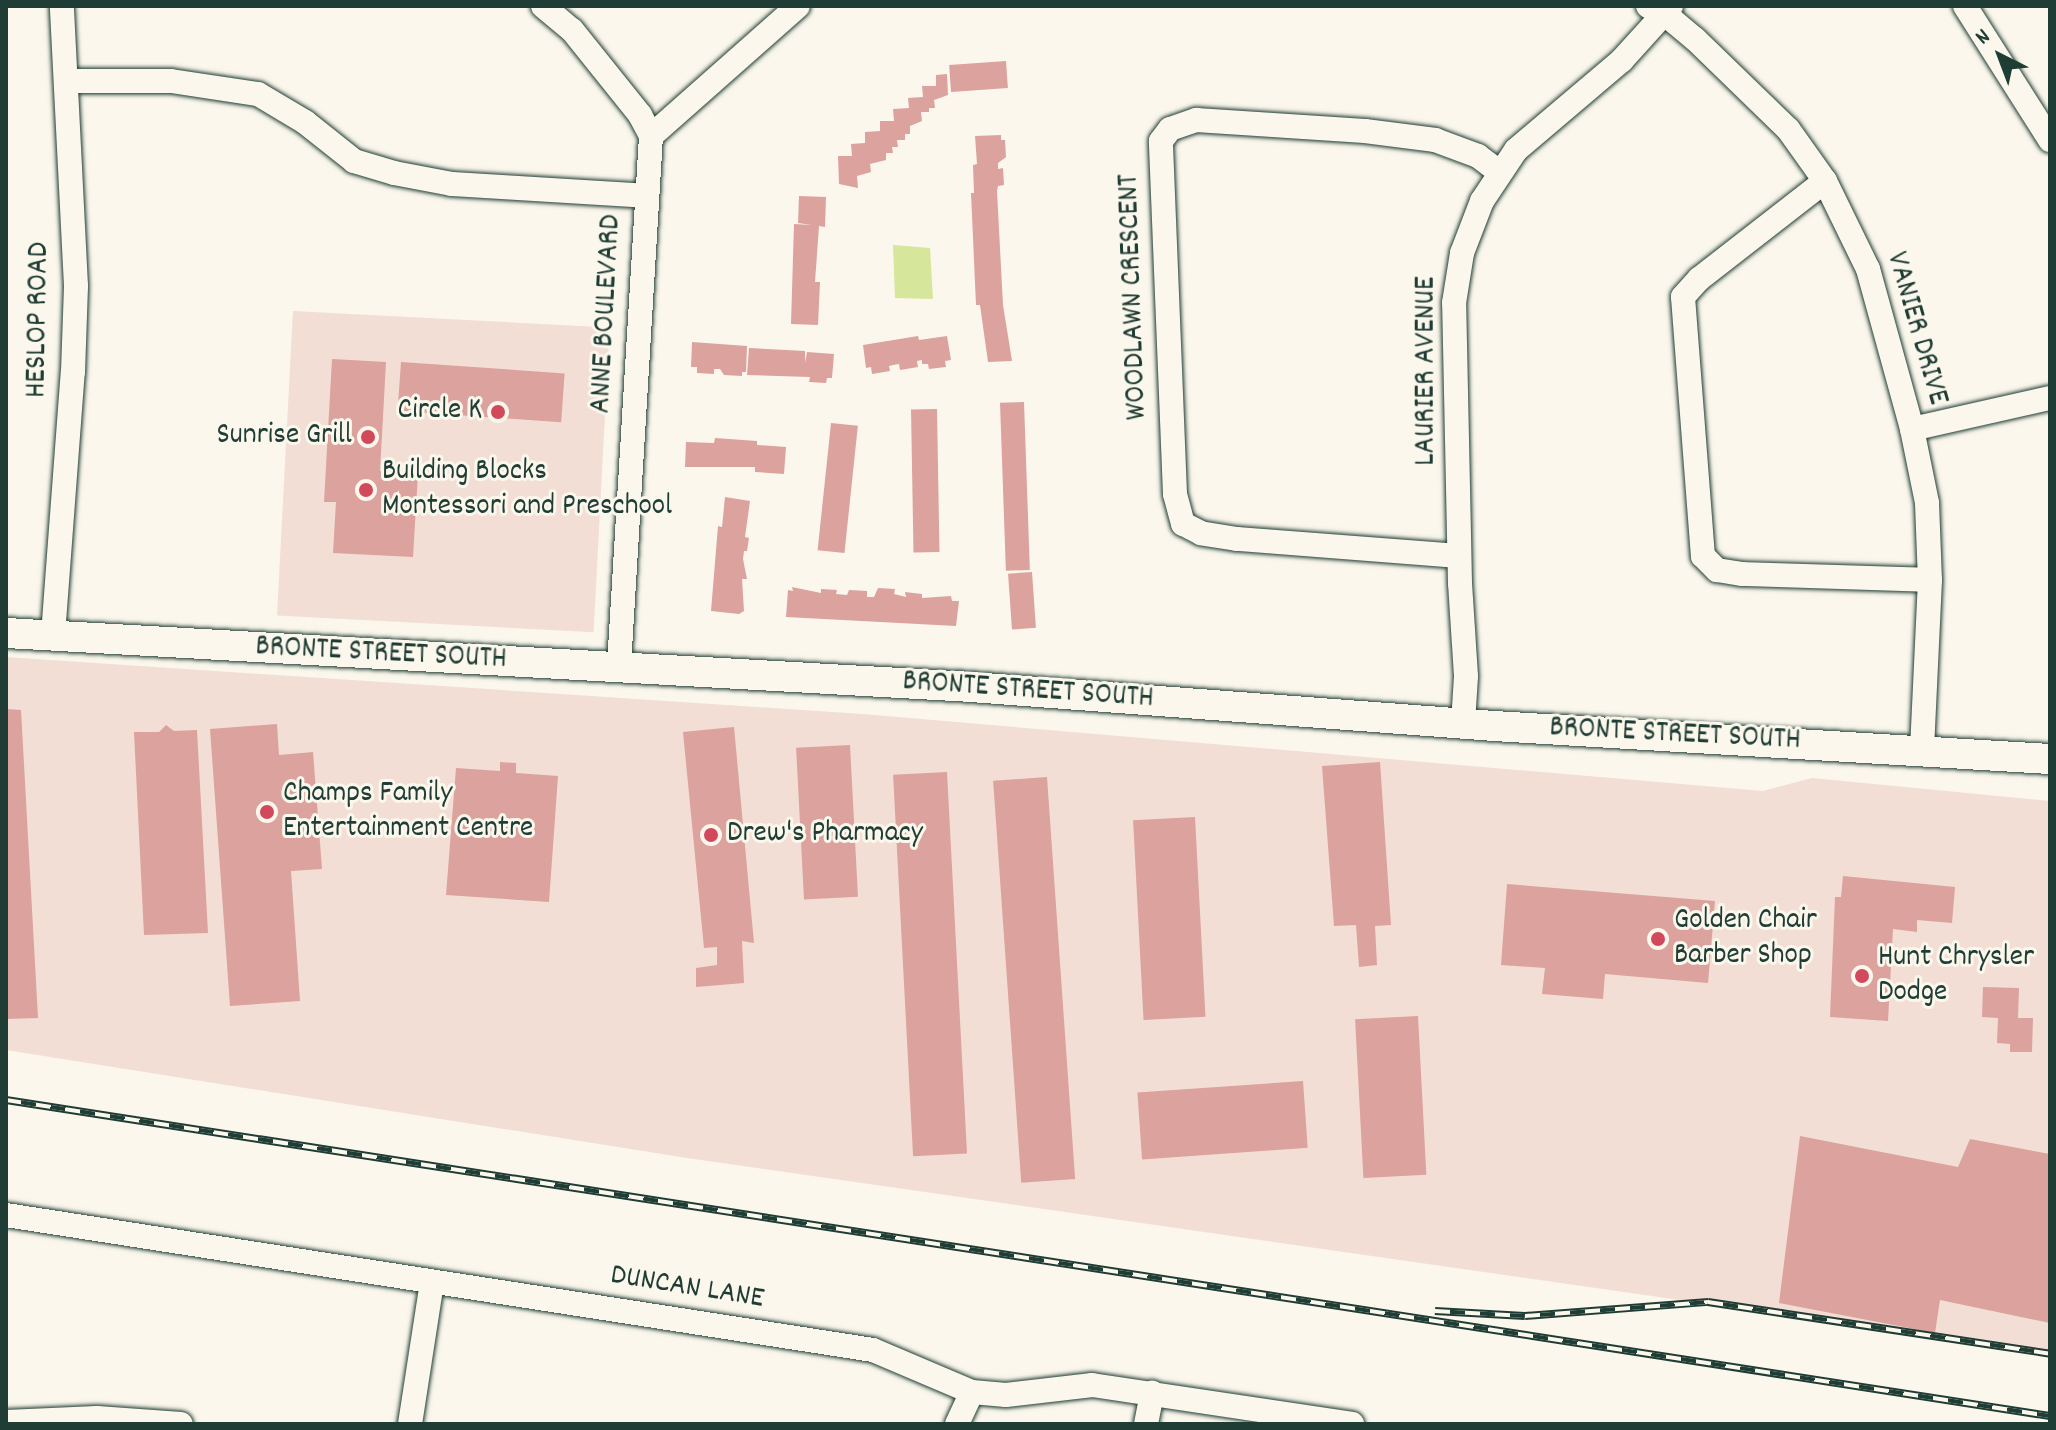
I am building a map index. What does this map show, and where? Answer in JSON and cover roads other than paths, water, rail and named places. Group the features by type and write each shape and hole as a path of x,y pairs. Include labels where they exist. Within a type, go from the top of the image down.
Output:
{"main road":[{"name":"BRONTE STREET SOUTH","path":"6,633 971,687 1463,723 2050,759"}],"street":[{"name":"HESLOP ROAD","path":"53,635 71,416 76,286 62,6"},
{"path":"543,6 572,30 640,115 651,136 798,6"},
{"path":"1965,6 2050,140"},
{"name":"LAURIER AVENUE","path":"1463,723 1466,676 1459,556 1454,303 1462,253 1482,201 1516,150 1622,60 1661,9"},
{"name":"VANIER DRIVE","path":"1661,9 1744,83 1788,129 1825,181 1868,269 1912,429 1927,503 1930,580 1922,752"},
{"path":"67,81 171,81 258,94 305,122 354,161 394,173 452,184 646,196"},
{"name":"WOODLAWN CRESCENT","path":"1459,556 1237,539 1201,533 1183,524 1175,494 1161,141 1170,129 1196,120 1365,131 1435,140 1478,156 1499,172"},
{"name":"ANNE BOULEVARD","path":"619,666 651,136"},
{"path":"1825,181 1699,279 1683,297 1703,556 1717,570 1743,574 1930,580"},
{"path":"1912,429 2050,398"},
{"name":"DUNCAN LANE","path":"6,1215 873,1350 972,1392 1006,1395 1092,1385 1352,1424"},
{"path":"410,1424 432,1282"},
{"path":"957,1424 972,1392"},
{"path":"1146,1424 1152,1393"},
{"path":"6,1422 111,1418 181,1424"}],"railway":[{"path":"6,1100 2050,1416"},
{"path":"1435,1311 1525,1316 1708,1302 2050,1354"}],"place":[{"name":"Circle K","path":"498,412"},
{"name":"Sunrise Grill","path":"368,437"},
{"name":"Building Blocks Montessori and Preschool","path":"366,490"},
{"name":"Champs Family Entertainment Centre","path":"267,812"},
{"name":"Drew's Pharmacy","path":"711,835"},
{"name":"Golden Chair Barber Shop","path":"1658,939"},
{"name":"Hunt Chrysler Dodge","path":"1862,976"}]}
